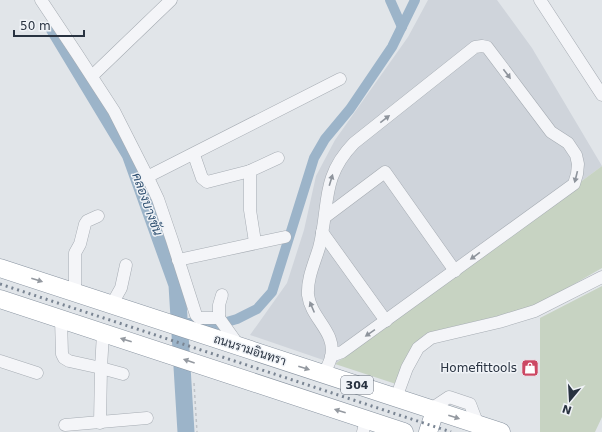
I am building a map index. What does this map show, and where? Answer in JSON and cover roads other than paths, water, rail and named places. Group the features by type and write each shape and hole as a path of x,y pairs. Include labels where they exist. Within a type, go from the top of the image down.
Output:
{"highway":[{"name":"ถนนรามอินทรา","path":"0,268 164,322 220,326 238,346 501,432"},
{"name":"304","path":"0,299 214,369 364,426 404,432"},
{"path":"428,432 433,410"}],"street":[{"path":"41,0 114,111 158,199 196,316 220,326 219,305 222,295"},
{"path":"92,76 171,0"},
{"path":"540,0 602,95"},
{"path":"324,374 331,356 331,340 311,305 308,297 308,286 322,232 330,181 337,163 354,143 475,47 487,47 551,132 568,143 576,155 578,164 574,184 386,321 342,352 331,356"},
{"path":"147,177 194,155 340,79"},
{"path":"194,155 202,178 207,182 250,170 278,158"},
{"path":"250,170 250,210 255,242"},
{"path":"325,217 385,172 455,271"},
{"path":"75,292 75,253 80,244 85,224 87,221 98,216"},
{"path":"322,232 386,321"},
{"path":"178,260 255,242 285,237"},
{"path":"112,304 120,288 126,265"},
{"path":"396,398 406,368 418,348 431,338 499,322 535,311 602,277"},
{"path":"61,319 62,354 64,358 69,361 123,374"},
{"path":"100,423 103,333"},
{"path":"0,361 37,372"},
{"path":"65,425 147,418"}],"waterway":[{"path":"390,0 402,27"},
{"path":"189,323 213,326 237,319 257,309 272,292 314,158 325,139 350,109 392,47 415,0"},
{"name":"คลองบางชัน","path":"54,28 130,154 177,285 186,432"}],"railway":[{"path":"0,284 451,432"}],"place":[{"name":"Homefittools","path":"530,368"}]}
